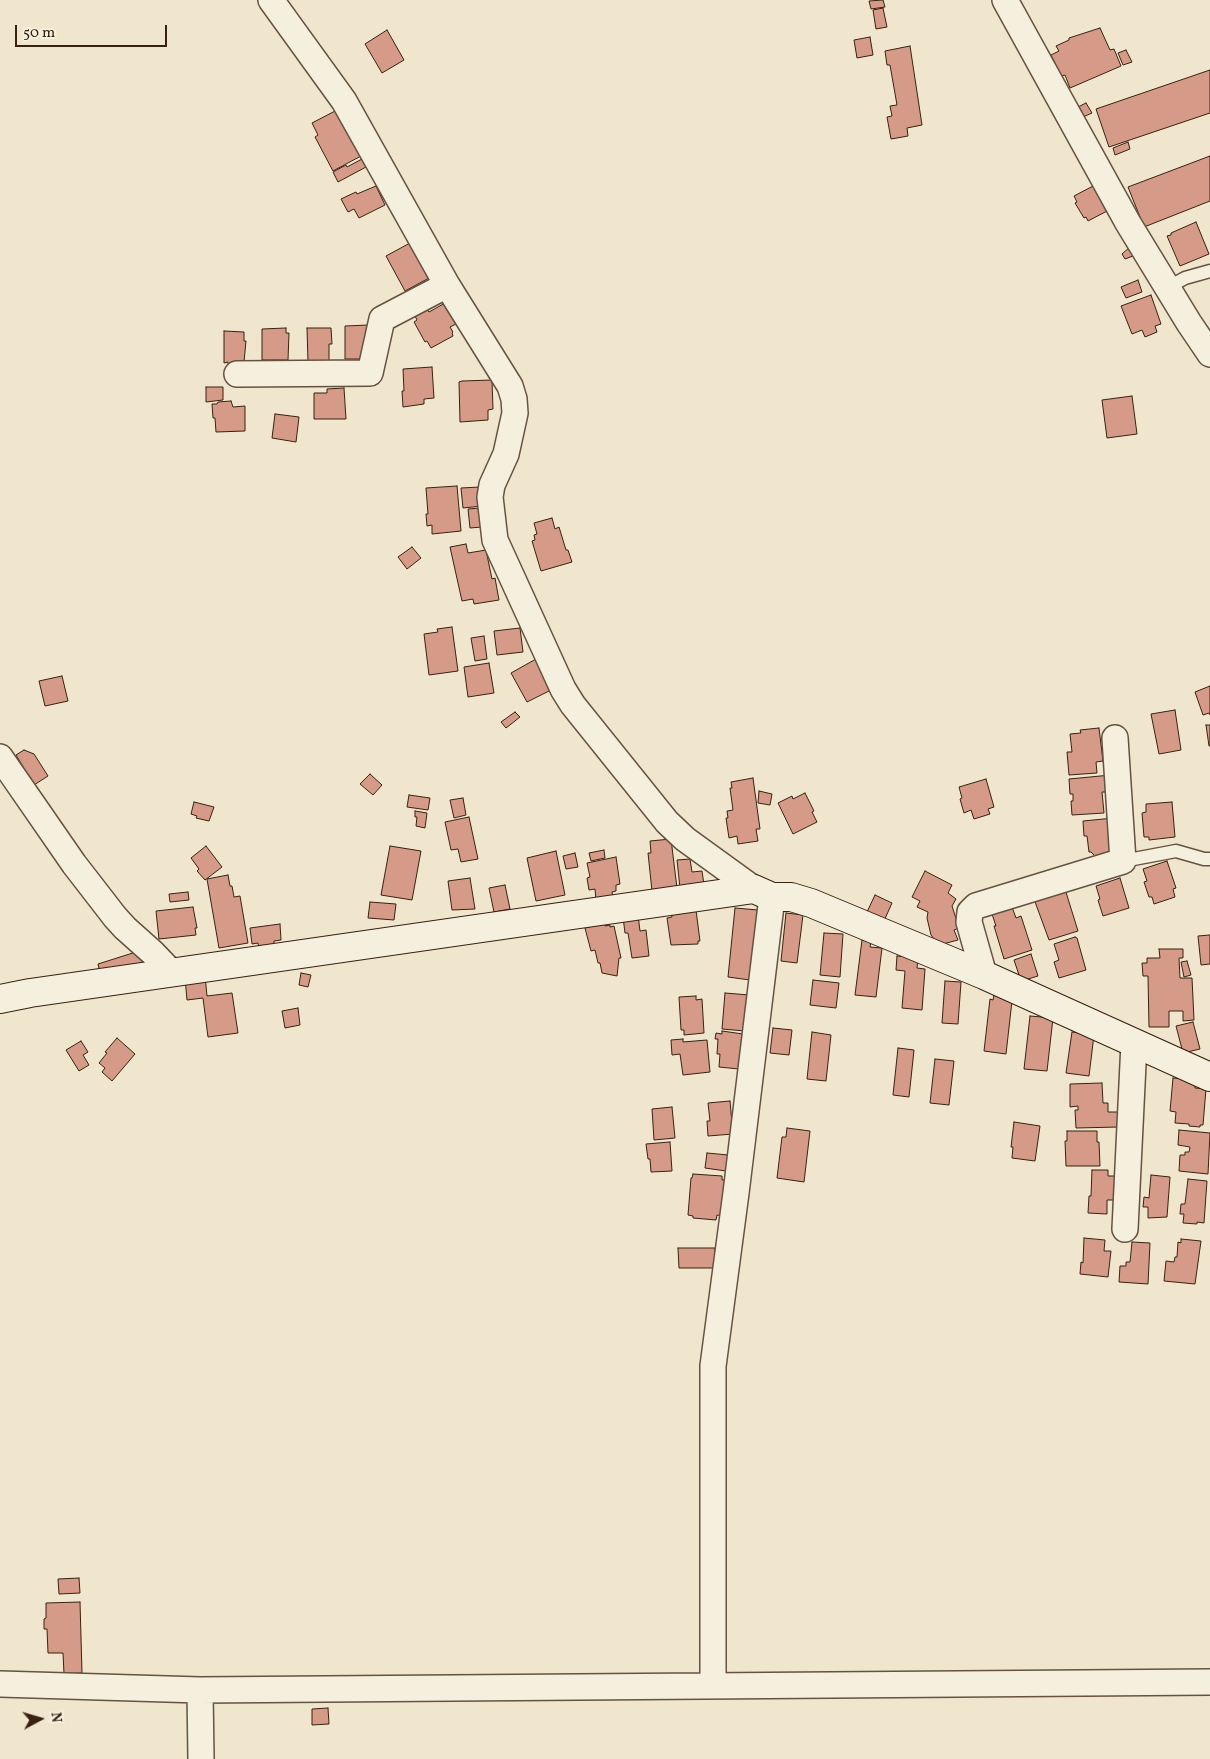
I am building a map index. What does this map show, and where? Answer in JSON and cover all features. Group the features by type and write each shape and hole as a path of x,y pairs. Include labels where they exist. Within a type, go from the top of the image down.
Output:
{"street":[{"path":"271,0 344,101 447,285 510,386 514,399 515,413 506,454 492,485 490,497 495,540 563,689 573,705 668,822 685,839 763,893"},
{"path":"1005,0 1128,223 1188,323 1210,354"},
{"path":"237,374 370,373 382,320 447,285"},
{"path":"984,975 969,922 970,912 976,906 1123,861 1115,738"},
{"path":"0,757 74,864 115,917 154,953 172,973"},
{"path":"713,1685 713,1366 738,1183 763,893"},
{"path":"0,999 172,973 763,893 791,897 811,903 984,975 1210,1077"},
{"path":"1125,1229 1134,1043"},
{"path":"0,1684 200,1690 1210,1682"},
{"path":"200,1690 201,1759"}],"lane":[{"path":"1167,288 1185,278 1210,271"},
{"path":"1123,861 1176,851 1210,859"}],"building":[{"path":"883,0 885,7 871,9 869,1"},
{"path":"883,8 887,27 876,29 873,10"},
{"path":"1100,28 1110,50 1114,49 1121,66 1070,88 1065,75 1061,76 1051,55 1059,51 1056,46 1069,40 1069,38"},
{"path":"387,30 404,60 382,73 365,44"},
{"path":"870,37 873,55 857,58 854,40"},
{"path":"910,46 922,125 907,128 908,136 891,139 887,117 892,116 890,106 897,105 890,65 887,65 885,51"},
{"path":"1126,50 1132,62 1123,65 1118,53"},
{"path":"1210,70 1210,113 1109,147 1096,109"},
{"path":"1086,103 1092,113 1083,117 1078,107"},
{"path":"337,110 361,156 333,171 315,137 318,135 312,123"},
{"path":"1128,142 1130,149 1115,155 1113,148"},
{"path":"1210,156 1210,201 1144,227 1128,187"},
{"path":"362,159 366,167 338,182 333,172"},
{"path":"1095,185 1109,210 1088,221 1075,203 1077,202 1074,196"},
{"path":"376,186 385,205 359,218 354,209 348,212 341,199"},
{"path":"1196,222 1209,254 1180,266 1167,236"},
{"path":"410,243 429,278 405,291 386,256"},
{"path":"1131,246 1135,252 1132,254 1133,256 1125,259 1122,254"},
{"path":"1138,280 1142,292 1126,298 1121,287"},
{"path":"1151,295 1161,324 1155,326 1157,332 1145,337 1142,330 1132,334 1121,306"},
{"path":"445,303 456,324 450,327 453,336 431,348 427,341 425,342 414,322 417,320 414,314 426,307 429,312"},
{"path":"369,325 370,359 345,359 345,326"},
{"path":"286,328 286,333 289,333 288,360 262,360 262,329"},
{"path":"307,328 331,328 332,344 329,344 329,366 308,362"},
{"path":"224,331 244,332 244,341 246,341 244,362 236,365 228,365 228,362 224,363"},
{"path":"432,367 434,398 424,399 424,404 403,407 403,369"},
{"path":"492,380 493,409 488,410 488,420 460,422 459,382"},
{"path":"206,387 223,387 223,400 206,402"},
{"path":"344,388 346,419 314,419 314,393 327,393 327,389"},
{"path":"1132,396 1137,434 1107,438 1102,400"},
{"path":"231,401 233,407 245,406 245,431 216,432 212,404"},
{"path":"275,414 299,417 296,442 272,438"},
{"path":"457,486 461,531 432,534 432,525 427,526 426,488"},
{"path":"480,487 482,506 463,508 461,488"},
{"path":"480,508 482,527 470,528 468,509"},
{"path":"552,518 555,529 559,527 572,562 541,571 532,541 535,540 534,535 537,534 534,523"},
{"path":"466,544 468,553 486,550 492,579 495,578 499,600 474,604 473,599 462,601 450,547"},
{"path":"412,547 421,558 407,569 398,557"},
{"path":"452,627 458,671 429,675 424,634 438,632 437,629"},
{"path":"520,628 523,652 497,655 494,631"},
{"path":"484,636 487,659 475,661 471,638"},
{"path":"536,659 553,689 527,702 511,673"},
{"path":"489,663 494,693 468,697 464,667"},
{"path":"62,676 68,701 45,706 39,681"},
{"path":"1210,686 1210,715 1209,713 1203,715 1195,692"},
{"path":"1175,710 1181,750 1159,754 1151,714"},
{"path":"515,712 520,717 506,728 501,722"},
{"path":"1206,725 1210,725 1210,746 1209,746"},
{"path":"1099,728 1103,761 1096,762 1097,773 1069,775 1067,752 1072,752 1070,734 1081,733 1080,730"},
{"path":"24,750 34,754 48,776 34,785 16,755"},
{"path":"370,774 382,785 373,795 360,784"},
{"path":"1111,775 1112,792 1102,792 1104,813 1072,815 1071,801 1073,801 1073,794 1070,794 1069,779"},
{"path":"753,778 760,829 756,829 758,841 738,844 737,836 729,838 726,818 728,818 727,811 733,810 731,782"},
{"path":"986,779 994,807 988,809 990,814 974,819 971,810 964,813 959,787"},
{"path":"759,791 772,794 770,805 758,803"},
{"path":"805,793 817,822 793,834 778,803 792,796 793,799"},
{"path":"409,795 430,798 428,810 407,807"},
{"path":"463,798 466,815 454,818 450,800"},
{"path":"194,802 214,807 209,821 196,818 197,816 191,814"},
{"path":"1172,802 1175,837 1149,840 1149,837 1144,837 1142,813 1146,812 1146,804"},
{"path":"415,811 427,813 425,828 416,826 417,817 415,817"},
{"path":"469,817 478,859 461,862 458,849 451,850 445,822"},
{"path":"1114,818 1111,855 1096,857 1089,852 1087,836 1084,836 1083,821"},
{"path":"671,839 677,888 652,891 648,853 651,853 650,841"},
{"path":"206,846 222,867 205,880 197,871 199,869 191,858"},
{"path":"390,846 421,851 412,900 381,895"},
{"path":"604,850 605,858 591,861 589,853"},
{"path":"556,851 565,895 536,901 527,858"},
{"path":"575,853 578,867 566,869 563,856"},
{"path":"616,857 620,884 616,885 616,891 612,892 613,897 596,900 595,889 589,890 587,878 590,877 587,863"},
{"path":"690,859 692,872 702,871 704,885 680,888 677,860"},
{"path":"1167,861 1176,888 1173,889 1175,897 1154,904 1152,897 1149,897 1144,882 1147,881 1143,869"},
{"path":"925,871 952,885 948,893 956,899 952,906 959,928 954,930 958,940 939,945 931,935 927,918 928,912 917,907 920,901 912,897"},
{"path":"228,875 234,897 240,896 248,943 219,948 207,879"},
{"path":"470,878 475,909 452,910 448,881"},
{"path":"1120,878 1129,908 1103,916 1096,886"},
{"path":"505,885 510,909 494,912 489,888"},
{"path":"1065,889 1078,931 1049,940 1034,899"},
{"path":"188,892 189,900 170,902 169,894"},
{"path":"875,895 892,903 884,921 867,912"},
{"path":"370,902 396,904 394,920 368,918"},
{"path":"193,907 197,928 195,928 196,935 159,939 156,911"},
{"path":"1012,907 1016,918 1021,916 1032,950 1004,959 992,914"},
{"path":"735,908 758,910 750,980 728,977"},
{"path":"696,910 700,941 698,941 698,944 671,945 667,918 672,917 671,912"},
{"path":"786,913 803,915 797,963 781,961"},
{"path":"638,915 640,931 646,930 649,956 632,958 623,917"},
{"path":"605,923 605,926 614,926 621,958 619,958 617,976 602,973 595,950 591,951 585,928"},
{"path":"280,924 281,940 274,941 274,948 259,949 258,943 252,944 250,928"},
{"path":"824,933 843,934 840,977 820,975"},
{"path":"1210,935 1210,964 1201,965 1198,936"},
{"path":"1077,938 1086,970 1059,978 1054,962 1059,960 1054,944"},
{"path":"862,940 871,942 870,947 882,948 876,997 855,995"},
{"path":"1159,949 1183,949 1183,958 1179,958 1180,978 1192,978 1194,1020 1183,1021 1183,1011 1169,1011 1169,1027 1149,1027 1148,976 1143,976 1142,963 1147,963 1147,958 1160,958"},
{"path":"136,952 147,966 100,973 98,964"},
{"path":"1031,954 1038,976 1021,981 1014,960"},
{"path":"897,956 918,958 917,968 925,969 922,1010 902,1008 905,971 896,970"},
{"path":"1187,961 1191,975 1184,977 1181,962"},
{"path":"301,973 311,975 308,987 299,985"},
{"path":"205,975 207,996 232,993 238,1033 208,1037 203,998 187,1000 185,978"},
{"path":"813,980 839,983 836,1008 810,1005"},
{"path":"945,981 961,982 958,1024 942,1023"},
{"path":"725,993 749,995 745,1031 722,1029"},
{"path":"994,995 1004,996 1004,1000 1012,1001 1006,1054 984,1051 990,999 993,1000"},
{"path":"696,996 696,1000 702,999 704,1033 684,1035 684,1030 681,1030 679,997"},
{"path":"298,1008 300,1025 285,1028 282,1011"},
{"path":"1030,1016 1053,1018 1047,1071 1024,1069"},
{"path":"1193,1022 1200,1049 1183,1053 1176,1026"},
{"path":"773,1028 792,1030 789,1055 770,1053"},
{"path":"722,1031 743,1034 739,1069 719,1067 720,1054 717,1054 718,1039 715,1039 716,1033 722,1034"},
{"path":"812,1032 831,1035 826,1081 807,1079"},
{"path":"1072,1032 1094,1035 1089,1076 1066,1073"},
{"path":"117,1038 135,1054 112,1081 102,1072 105,1068 99,1063 107,1053 105,1052"},
{"path":"683,1039 683,1042 707,1040 710,1072 683,1075 680,1054 672,1055 671,1040"},
{"path":"81,1041 88,1052 83,1055 89,1065 79,1071 66,1050"},
{"path":"898,1048 914,1050 909,1097 893,1095"},
{"path":"935,1059 954,1061 949,1105 930,1103"},
{"path":"1173,1078 1195,1080 1195,1088 1206,1089 1203,1125 1200,1125 1200,1127 1175,1123 1176,1112 1170,1111"},
{"path":"1102,1083 1103,1103 1108,1103 1108,1112 1118,1112 1119,1127 1076,1128 1075,1110 1078,1110 1078,1106 1070,1107 1070,1084"},
{"path":"730,1101 733,1134 708,1136 707,1121 710,1121 708,1103"},
{"path":"672,1107 675,1138 654,1140 652,1109"},
{"path":"1014,1122 1040,1126 1035,1161 1012,1158 1013,1147 1011,1147"},
{"path":"787,1128 810,1131 804,1182 777,1178 782,1137 786,1137"},
{"path":"1179,1130 1210,1133 1208,1174 1179,1171 1180,1155 1185,1155 1185,1152 1189,1152 1190,1147 1178,1145"},
{"path":"1067,1131 1097,1131 1100,1166 1066,1166 1065,1141 1067,1141"},
{"path":"670,1142 672,1171 651,1172 646,1144"},
{"path":"707,1153 728,1155 726,1171 705,1168"},
{"path":"1092,1170 1108,1170 1108,1176 1115,1176 1115,1200 1107,1200 1107,1214 1088,1213"},
{"path":"693,1174 722,1176 722,1180 725,1180 722,1216 717,1215 716,1220 693,1218 693,1216 688,1215 691,1178"},
{"path":"1151,1175 1170,1177 1167,1217 1148,1218 1148,1207 1143,1207 1144,1197 1149,1198"},
{"path":"1188,1179 1207,1181 1204,1223 1183,1223 1184,1214 1180,1214 1181,1204 1185,1204"},
{"path":"1084,1238 1105,1240 1104,1251 1111,1251 1108,1277 1080,1274 1081,1262 1083,1263"},
{"path":"1181,1239 1201,1241 1195,1284 1164,1281 1166,1261 1174,1262 1175,1257 1177,1257 1178,1242 1181,1243"},
{"path":"1132,1242 1150,1243 1148,1284 1119,1282 1120,1266 1126,1266 1126,1262 1130,1262"},
{"path":"678,1248 715,1248 715,1268 679,1268"},
{"path":"79,1578 80,1593 59,1594 58,1579"},
{"path":"80,1602 82,1673 64,1674 63,1653 48,1653 47,1629 44,1629 46,1603"},
{"path":"328,1708 329,1724 312,1725 312,1709"}]}
